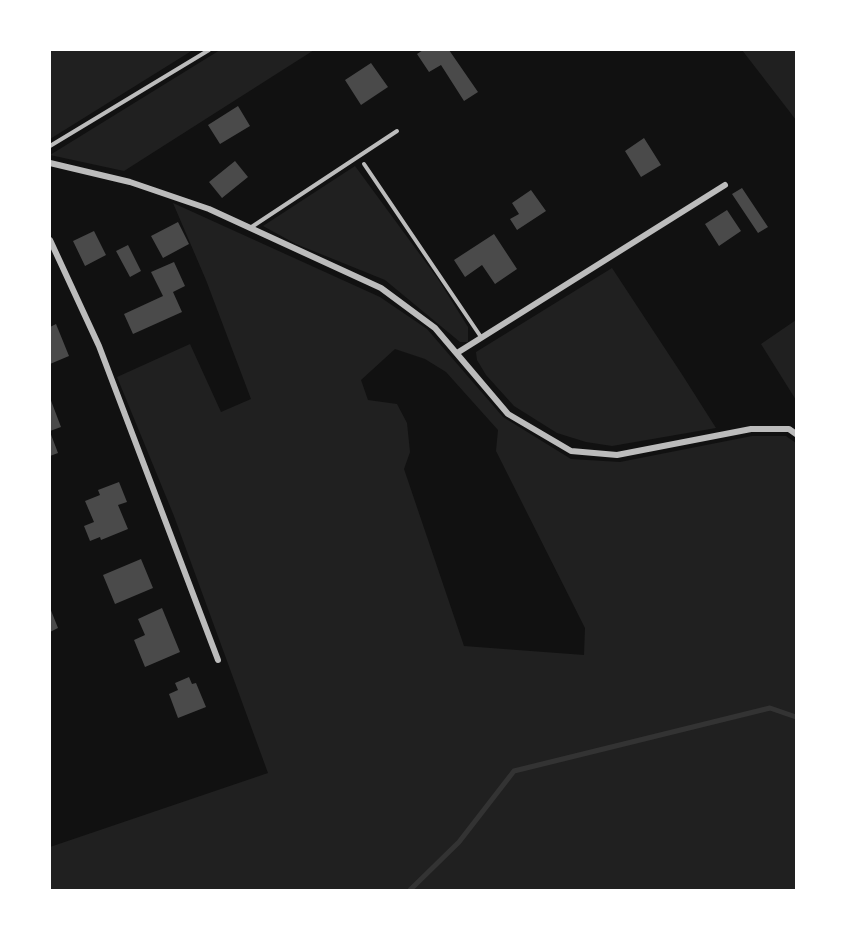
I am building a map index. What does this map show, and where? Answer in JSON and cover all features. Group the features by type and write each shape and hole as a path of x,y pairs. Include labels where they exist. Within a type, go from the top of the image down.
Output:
{"street":[{"path":"50,163 130,182 209,209 381,288 435,328 508,414 571,451 616,454 751,429 789,429 796,434"},
{"path":"457,353 725,185"},
{"path":"50,240 99,346 218,660"}],"lane":[{"path":"50,147 209,50"},
{"path":"249,228 398,131"},
{"path":"364,164 482,338"}],"shaded area":[{"path":"50,50 193,50 50,139"},
{"path":"220,50 314,50 124,171 50,155"},
{"path":"742,50 796,50 796,120"},
{"path":"355,166 438,279 468,327 468,342 460,342 385,280 296,244 263,226"},
{"path":"173,203 380,297 427,329 503,417 571,459 620,462 752,436 786,436 796,443 796,890 50,890 50,847 268,773 174,516 117,377 190,344 221,412 251,399 206,280","holes":["395,349 425,359 446,372 498,430 496,451 585,628 584,655 464,646 404,469 410,452 407,423 397,404 368,400 361,380"]},
{"path":"612,268 716,428 612,446 586,442 557,433 514,406 486,375 477,360 476,352"},
{"path":"796,320 796,400 761,344"}],"building":[{"path":"423,50 449,50 478,92 464,101 441,65 429,72 417,54"},
{"path":"371,63 388,87 361,105 345,80"},
{"path":"238,106 250,126 220,144 208,125"},
{"path":"644,138 661,165 641,177 625,151"},
{"path":"235,161 248,177 222,198 209,182"},
{"path":"742,188 768,227 758,233 732,194"},
{"path":"531,190 546,211 517,230 510,219 519,214 512,203"},
{"path":"727,210 741,231 719,246 705,224"},
{"path":"178,222 189,244 163,258 151,236"},
{"path":"94,231 106,255 85,266 73,241"},
{"path":"494,234 517,269 495,284 482,265 465,277 454,260"},
{"path":"128,245 141,271 130,277 116,251"},
{"path":"174,262 185,286 173,292 182,312 133,334 124,314 163,296 151,272"},
{"path":"56,324 69,356 50,364 50,327"},
{"path":"50,398 61,427 50,431"},
{"path":"50,432 58,453 50,456"},
{"path":"119,482 127,502 118,505 128,529 101,540 100,537 90,541 84,526 94,522 85,501 100,495 98,490"},
{"path":"141,559 153,588 115,604 103,575"},
{"path":"50,608 58,628 50,632"},
{"path":"162,608 180,652 145,667 134,640 145,635 138,619"},
{"path":"189,677 192,684 196,683 206,707 178,718 169,694 178,690 175,683"}],"waterway":[{"path":"410,890 459,842 514,771 770,708 796,717"}]}
